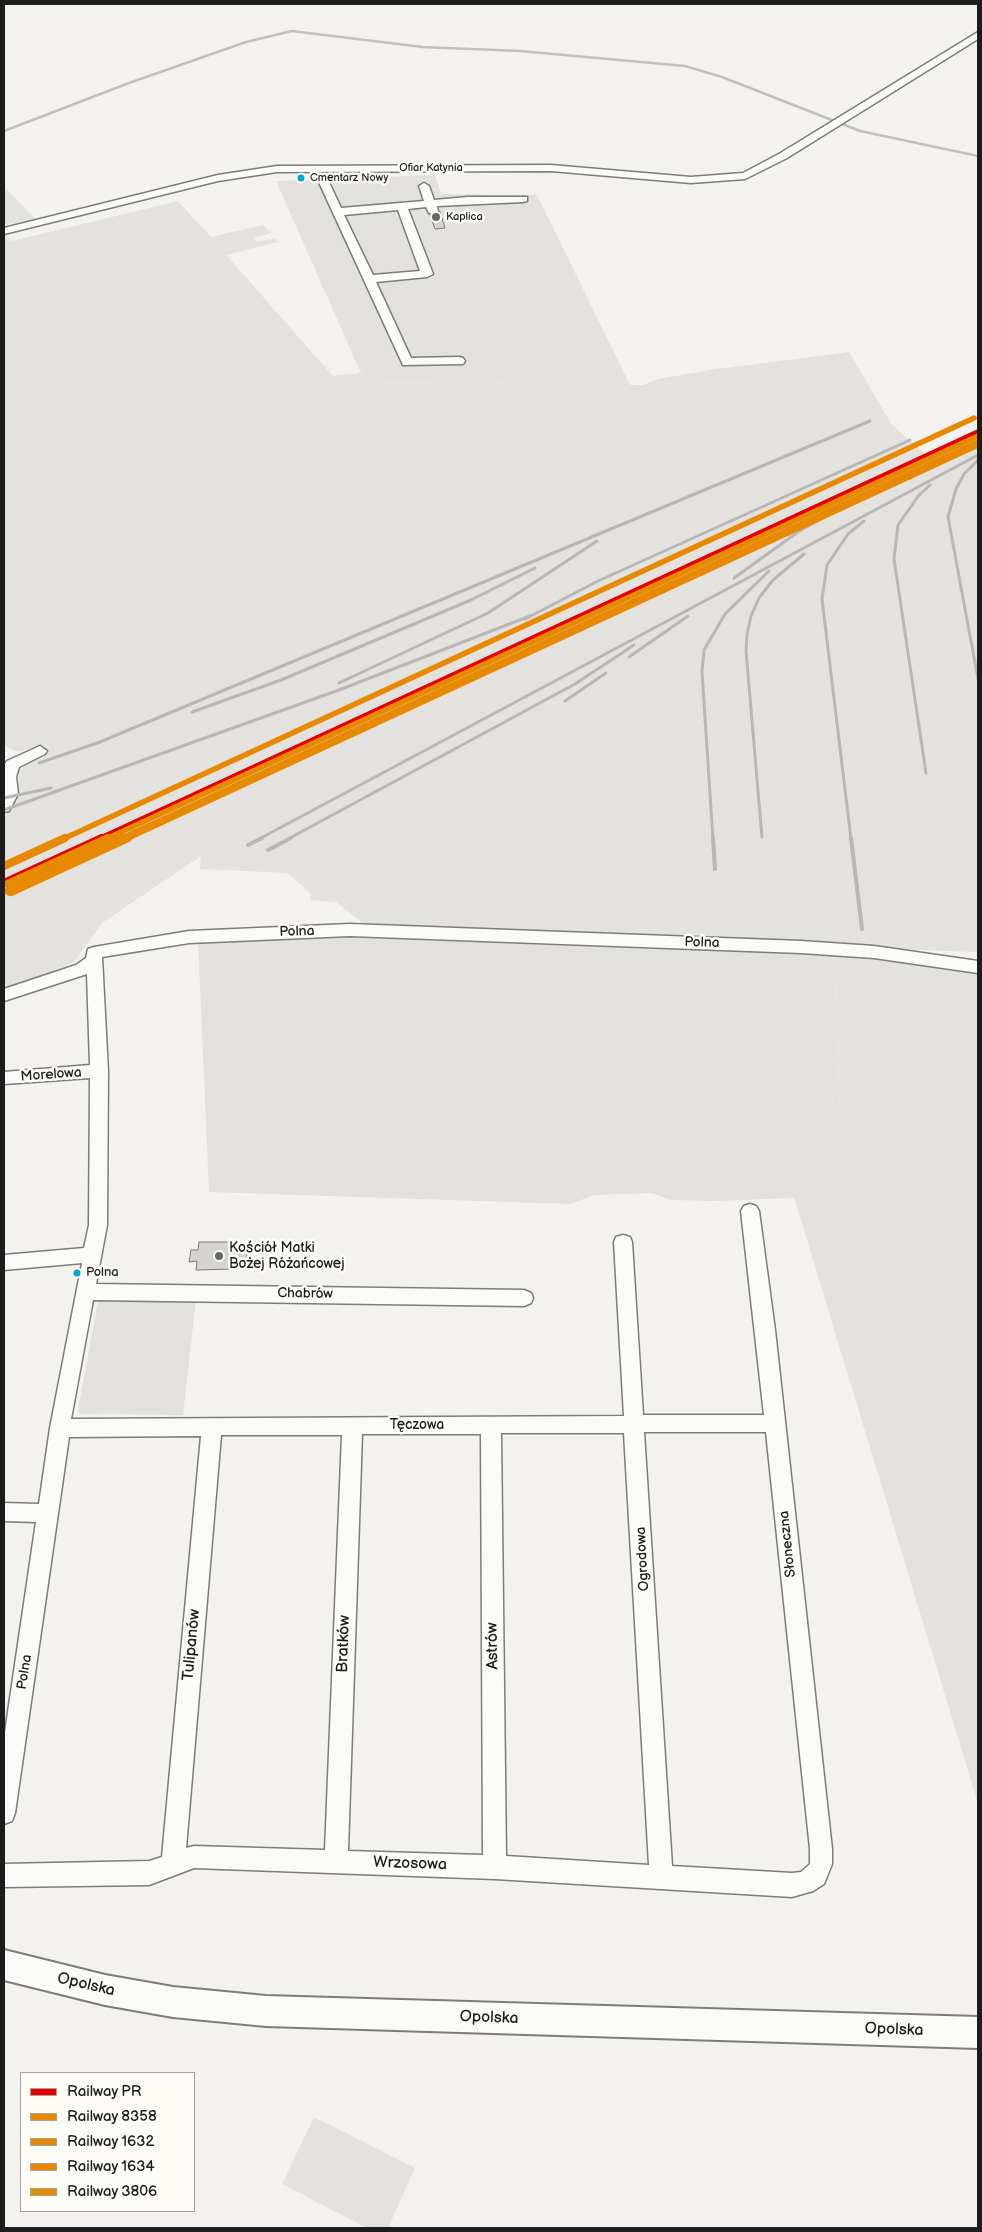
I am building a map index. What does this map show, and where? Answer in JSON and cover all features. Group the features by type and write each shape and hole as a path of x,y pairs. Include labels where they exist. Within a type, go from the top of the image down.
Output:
{"main road":[{"name":"Opolska","path":"4,1965 124,1994 173,2002 266,2011 978,2033"}],"street":[{"name":"Ofiar Katynia","path":"4,231 218,178 277,169 551,168 691,180 745,176 764,167 978,35"},
{"path":"322,178 407,362 459,361"},
{"path":"424,186 432,207"},
{"path":"338,212 402,206 432,207 523,199"},
{"path":"369,280 427,274 402,206"},
{"path":"4,807 10,794 8,777 12,764 40,751"},
{"name":"Polna","path":"4,1813 60,1428 98,1225 99,1071 94,953 190,937 350,930 810,947 874,952 978,967"},
{"path":"4,995 82,969 94,962"},
{"name":"Morelowa","path":"4,1078 99,1071"},
{"name":"Słoneczna","path":"750,1211 821,1849 821,1864 816,1876"},
{"name":"Ogrodowa","path":"623,1242 661,1877"},
{"path":"4,1262 93,1255"},
{"name":"Chabrów","path":"86,1292 524,1298"},
{"name":"Tęczowa","path":"60,1428 775,1424"},
{"name":"Astrów","path":"491,1425 495,1867"},
{"name":"Bratków","path":"336,1862 352,1426"},
{"name":"Tulipanów","path":"173,1863 212,1428"},
{"path":"4,1512 48,1513"},
{"name":"Wrzosowa","path":"4,1876 148,1873 194,1857 495,1867 792,1885 806,1883 816,1876"}],"shaded area":[{"name":"Cmentarz Nowy","path":"435,175 441,193 445,194 537,195 630,385 365,382 276,181"},
{"path":"4,186 35,219 4,225"},
{"path":"178,201 211,237 263,225 271,233 254,238 257,242 274,238 278,242 226,255 333,376 361,373 365,382 643,385 658,379 710,370 849,352 892,425 937,464 978,445 978,952 910,950 832,942 365,925 336,902 310,900 311,894 288,873 200,869 201,856 102,923 74,962 4,993 4,817 17,800 19,771 25,765 45,757 36,747 15,751 4,746 4,237 7,236 12,241"},
{"path":"303,936 834,955 843,1196 717,1201 671,1200 652,1193 594,1195 571,1204 209,1192 198,941"},
{"path":"834,955 959,969 978,974 978,1804 794,1197 843,1196"},
{"path":"101,1299 196,1299 183,1415 80,1414 78,1411 97,1305"},
{"path":"314,2117 415,2168 388,2228 367,2228 282,2184"}],"building":[{"name":"Kaplica","path":"440,212 445,228 435,229 430,215"},
{"name":"Kościół Matki Bożej Różańcowej","path":"199,1242 236,1242 248,1248 246,1263 234,1269 196,1270 197,1261 189,1262 191,1250 198,1250"}],"waterway":[{"path":"4,131 129,83 246,42 292,31 422,47 520,51 685,66 722,77 860,131 978,156"}],"railway":[{"path":"99,742 870,421"},
{"path":"525,619 598,581 910,440"},
{"path":"259,839 978,455"},
{"path":"978,460 964,474 956,489 948,517 978,679"},
{"path":"734,578 798,532 881,484"},
{"path":"926,773 894,559 898,525 919,495 930,485"},
{"path":"851,839 822,599 827,565 848,534 864,521"},
{"path":"339,683 488,613 597,541"},
{"path":"762,837 746,651 747,634 751,616 759,598 773,580 804,554"},
{"path":"192,712 281,680 471,600 535,568"},
{"path":"713,839 702,672 704,650 725,614 769,571"},
{"path":"4,810 339,690 530,616"},
{"path":"629,657 688,616"},
{"path":"288,839 575,684 634,645"},
{"path":"565,701 606,673"},
{"path":"39,763 99,742"},
{"path":"95,744 99,742"},
{"path":"4,798 51,788"},
{"path":"248,845 262,838"},
{"path":"268,850 291,838"},
{"path":"713,838 715,869"},
{"path":"851,838 862,929"}],"rail line":[{"name":"1634","path":"4,866 974,418"},
{"name":"PR","path":"4,883 978,432"},
{"name":"1632","path":"8,884 978,436"},
{"name":"8358","path":"8,891 978,442"},
{"name":"3806","path":"11,892 978,445"}],"place":[{"name":"Cmentarz Nowy","path":"301,178"},
{"name":"Kaplica","path":"436,217"},
{"name":"Kościół Matki Bożej Różańcowej","path":"219,1256"},
{"name":"Polna","path":"77,1273"}]}
